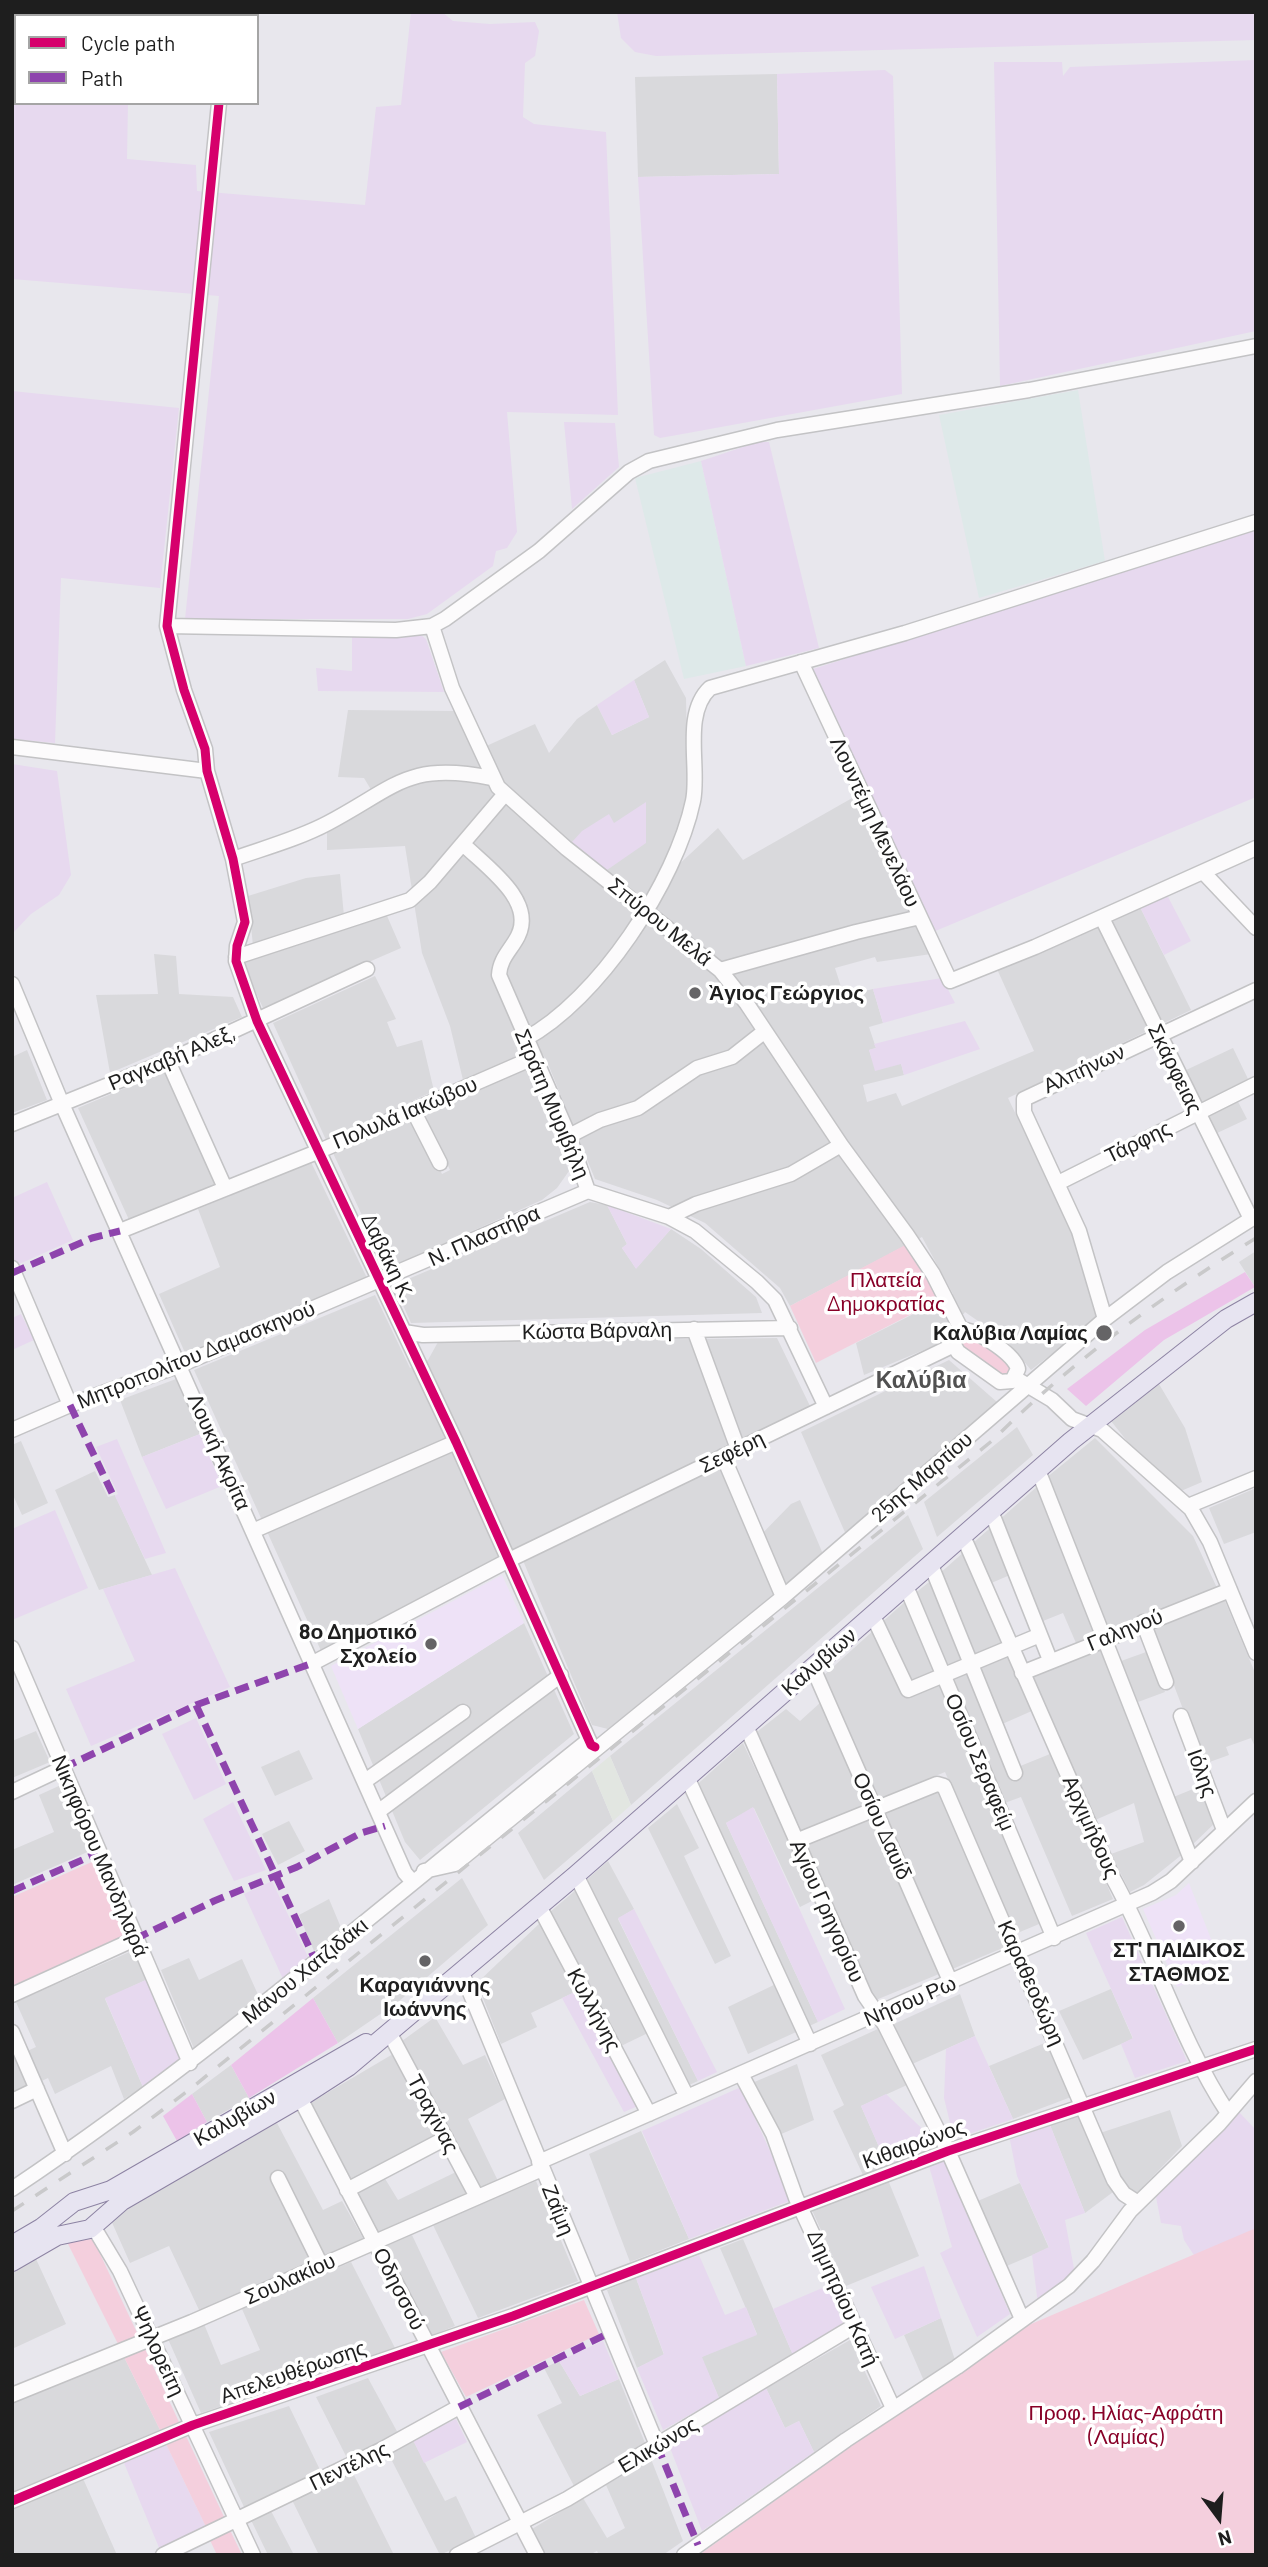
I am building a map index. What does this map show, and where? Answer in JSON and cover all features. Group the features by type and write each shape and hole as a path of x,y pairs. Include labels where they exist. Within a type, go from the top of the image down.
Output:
{"main road":[{"name":"Καλυβίων","path":"12,2262 57,2236 89,2226 122,2201 300,2098 348,2067 576,1875 1091,1425 1226,1319 1256,1302"},
{"name":"Καλυβίων","path":"12,2245 75,2203 111,2190 332,2060 389,2032"},
{"path":"75,2203 95,2207 97,2215 89,2226 68,2221 75,2203"}],"street":[{"path":"219,105 167,626 184,690 205,750 207,771 233,859 245,922 236,957"},
{"path":"167,626 396,630 432,626 539,551 629,472 649,461 777,430 1029,390 1256,346"},
{"path":"525,1039 552,1024 578,1000 645,909 672,866 694,797 695,727 700,703 706,692 721,683 801,663 978,611 1256,522"},
{"name":"Σπύρου Μελά","path":"432,626 452,688 491,778 504,795 720,970 765,1031 841,1145 908,1235 933,1274 962,1331"},
{"name":"Λουντέμη Μενελάου","path":"801,663 950,981 1102,918"},
{"path":"12,747 207,771"},
{"path":"233,859 328,823 379,792 411,777 434,771 491,778"},
{"path":"236,957 410,900 420,894 504,795"},
{"name":"Στράτη Μυριβήλη","path":"463,844 519,903 522,923 518,936 503,958 499,975 569,1136 588,1191 668,1217 716,1247 767,1291 790,1328 826,1407"},
{"path":"1102,918 1256,848"},
{"path":"1203,872 1256,928"},
{"path":"720,970 920,917"},
{"name":"Σκάρφειας","path":"1102,918 1197,1114 1253,1217"},
{"name":"Δαβάκη Κ.","path":"236,957 257,1021 456,1442 592,1744"},
{"name":"Ραγκαβή Αλεξ,","path":"12,1124 168,1060 367,969"},
{"name":"Λουκή Ακρίτα","path":"12,984 62,1104 405,1873 412,1881"},
{"name":"Αλπήνων","path":"1058,1183 1024,1112 1027,1096 1256,990"},
{"path":"569,1136 600,1120 638,1108 697,1068 732,1056 765,1031"},
{"name":"Πολυλά Ιακώβου","path":"120,1231 317,1152 533,1058"},
{"path":"168,1060 225,1188"},
{"name":"Τάρφης","path":"1058,1183 1256,1084"},
{"path":"413,1110 440,1163"},
{"path":"668,1217 696,1204 791,1174 841,1145"},
{"path":"1058,1183 1079,1231 1105,1320"},
{"name":"Ν. Πλαστήρα","path":"380,1281 588,1191"},
{"name":"25ης Μαρτίου","path":"592,1744 783,1597 1022,1381 1167,1272 1253,1217"},
{"path":"12,1268 70,1405"},
{"name":"Μητροπολίτου Δαμασκηνού","path":"12,1430 70,1405 180,1366 380,1281"},
{"name":"Κώστα Βάρναλη","path":"404,1332 423,1335 790,1328"},
{"path":"694,1329 738,1449"},
{"path":"1022,1381 1000,1382 958,1352 954,1345 956,1337 962,1331 974,1332 1015,1361 1022,1381 1052,1400 1072,1419 1104,1432 1188,1506 1210,1542 1256,1653"},
{"name":"Σεφέρη","path":"313,1662 509,1560 954,1345"},
{"path":"254,1530 456,1442"},
{"path":"723,1456 783,1597"},
{"path":"1038,1470 1192,1862"},
{"path":"1188,1506 1256,1478"},
{"path":"991,1511 1050,1660"},
{"name":"Αρχιμήδους","path":"963,1535 1022,1673 1200,2067 1228,2113"},
{"path":"931,1565 1015,1773"},
{"name":"Οσίου Σεραφείμ","path":"906,1586 1054,1938"},
{"name":"Γαληνού","path":"1022,1673 1143,1622 1230,1590"},
{"path":"873,1616 906,1689 1040,1635"},
{"path":"1143,1622 1166,1682"},
{"name":"Νικηφόρου Μανδηλαρά","path":"12,1648 190,2063"},
{"name":"Οσίου Δαυίδ","path":"813,1668 951,1983"},
{"path":"379,1811 561,1675"},
{"path":"365,1781 463,1712"},
{"name":"Ιόλης","path":"1181,1716 1224,1830"},
{"name":"Αγίου Γρηγορίου","path":"746,1726 865,1996 885,2025 948,2151 1022,2319"},
{"name":"Μάνου Χατζιδάκι","path":"12,2189 190,2063 424,1871 592,1744"},
{"path":"12,1792 62,1768"},
{"path":"687,1777 810,2044"},
{"name":"Καραθεοδώρη","path":"874,1807 937,1784 944,1786 1119,2188 1138,2203"},
{"name":"Νήσου Ρω","path":"540,2165 687,2097 1018,1954 1163,1887 1256,1801"},
{"path":"796,1841 874,1807"},
{"path":"576,1875 687,2097"},
{"name":"Κυλλήνης","path":"540,1906 649,2114"},
{"path":"12,1995 135,1939"},
{"name":"Ζαΐμη","path":"462,1973 657,2445"},
{"path":"12,2032 65,2154"},
{"name":"Τραχίνας","path":"389,2032 477,2197"},
{"name":"Κιθαιρώνος","path":"590,2287 799,2205 948,2151 1256,2049"},
{"name":"Δημητρίου Κατή","path":"741,2074 773,2134 799,2205 893,2408"},
{"path":"684,2555 893,2408 957,2367 1083,2272 1115,2228 1256,2081"},
{"path":"12,2101 37,2089"},
{"name":"Οδησσού","path":"300,2098 537,2555"},
{"path":"347,2190 446,2138"},
{"name":"Σουλακίου","path":"12,2395 153,2338 374,2242 477,2197 540,2165"},
{"path":"278,2178 321,2265"},
{"name":"Ψηλορείτη","path":"89,2226 107,2246 153,2338 253,2555"},
{"name":"Απελευθέρωσης","path":"12,2501 193,2425 590,2287"},
{"name":"Ελικώνος","path":"457,2555 521,2524 854,2326"},
{"name":"Πεντέλης","path":"163,2555 381,2450 459,2407"}],"shaded area":[{"path":"12,12 215,12 14,14 14,105 128,105 127,159 196,165 197,191 365,205 376,107 401,105 411,12 442,12 453,21 490,24 535,22 539,31 535,56 525,63 523,117 534,124 606,132 618,415 507,412 517,532 507,548 496,551 493,566 427,614 408,619 185,619 219,296 12,279"},
{"path":"617,12 1256,12 1256,40 656,56 635,52 621,38"},
{"path":"1256,60 1256,331 1000,386 994,62 1062,62 1063,76 1070,67"},
{"path":"885,70 893,76 902,394 660,438 654,435 638,177 779,174 777,74"},
{"path":"777,74 779,174 638,177 635,77"},
{"path":"1078,390 1105,561 979,598 939,415"},
{"path":"12,391 179,408 160,588 61,578 55,743 12,739"},
{"path":"564,422 615,423 619,467 572,509"},
{"path":"758,442 769,442 819,648 746,666 701,461"},
{"path":"701,461 746,666 684,679 635,478"},
{"path":"1256,529 1256,797 933,932 813,669"},
{"path":"417,632 426,639 444,692 318,691 316,668 352,671 352,635"},
{"path":"665,660 686,698 688,790 675,868 718,828 743,860 854,797 931,954 877,962 875,957 835,968 844,996 873,989 883,1023 869,1027 876,1048 869,1050 876,1070 901,1063 904,1075 863,1085 867,1102 896,1093 902,1106 1034,1051 997,969 1139,905 1191,1010 1008,1098 1074,1235 1098,1318 1031,1370 1007,1341 965,1312 943,1342 864,1375 856,1343 953,1294 922,1237 790,1306 780,1288 705,1223 657,1200 595,1179 546,1059 526,1032 513,1038 521,1055 463,1080 450,1026 422,953 405,846 327,850 327,827 376,798 364,778 338,777 348,710 455,711 473,752 535,724 549,753 577,719 597,705 612,735 649,717 634,680"},
{"path":"634,680 649,717 612,735 597,705"},
{"path":"12,764 57,771 71,875 59,895 31,914 12,934"},
{"path":"646,802 646,843 607,870 572,842 582,831 609,814 614,823"},
{"path":"340,874 344,916 253,946 248,896 306,878"},
{"path":"1166,893 1191,941 1164,955 1139,905"},
{"path":"384,909 401,948 263,1008 241,960"},
{"path":"154,954 176,956 179,994 233,997 242,1017 110,1073 96,995 158,994"},
{"path":"375,976 396,1019 387,1022 397,1047 422,1040 434,1091 326,1140 273,1023"},
{"path":"942,978 955,1003 883,1023 873,989"},
{"path":"965,1021 980,1049 904,1075 901,1064 875,1071 869,1050 876,1048 874,1044"},
{"path":"1233,1048 1249,1081 1232,1090 1247,1119 1215,1134 1184,1071"},
{"path":"27,1050 47,1100 12,1113 12,1057"},
{"path":"526,1069 569,1171 557,1188 542,1200 387,1269 333,1153 414,1117 442,1174 450,1170 424,1115"},
{"path":"168,1070 218,1184 130,1222 78,1108"},
{"path":"311,1162 367,1278 186,1355 159,1294 220,1267 198,1209"},
{"path":"47,1182 73,1240 17,1265 12,1255 12,1198"},
{"path":"590,1202 607,1205 627,1244 622,1248 636,1268 671,1229 701,1249 756,1297 762,1313 411,1323 394,1285"},
{"path":"607,1205 671,1229 636,1269 622,1248 627,1244"},
{"path":"1256,1251 1256,1286 1255,1287 1239,1262"},
{"path":"1245,1272 1255,1287 1164,1340 1086,1406 1067,1389 1145,1330"},
{"path":"375,1295 410,1368 428,1360 438,1342 777,1338 810,1406 715,1452 753,1543 791,1504 800,1500 823,1554 608,1729 592,1725 519,1551 322,1653 194,1370"},
{"path":"21,1314 34,1340 12,1350 12,1318"},
{"path":"949,1360 1005,1409 847,1537 801,1432"},
{"path":"176,1379 200,1434 142,1457 120,1400"},
{"path":"1159,1384 1185,1428 1202,1482 1181,1491 1135,1451 1111,1421"},
{"path":"1017,1427 1033,1455 937,1537 924,1502"},
{"path":"200,1434 222,1486 166,1509 142,1457"},
{"path":"1095,1438 1193,1536 1217,1588 1107,1630 1046,1478"},
{"path":"117,1439 166,1553 145,1559 115,1496 118,1494 96,1447"},
{"path":"21,1441 48,1503 22,1515 12,1493 12,1445"},
{"path":"95,1471 108,1497 115,1495 152,1575 99,1590 55,1490"},
{"path":"1040,1484 1099,1633 1076,1643 1063,1613 1038,1623 1017,1572 989,1584 972,1544"},
{"path":"1256,1488 1256,1532 1224,1544 1209,1508"},
{"path":"55,1510 88,1588 12,1620 12,1529"},
{"path":"908,1515 923,1549 631,1805 610,1756"},
{"path":"965,1551 1005,1643 972,1657 938,1575"},
{"path":"175,1568 230,1687 91,1746 66,1689 135,1661 103,1589"},
{"name":"8ο Δημοτικό Σχολείο","path":"502,1575 524,1623 358,1729 331,1666"},
{"path":"933,1579 966,1659 945,1668 914,1594"},
{"path":"907,1600 937,1670 907,1684 880,1624"},
{"path":"1225,1601 1256,1675 1256,1749 1251,1738 1226,1747 1229,1755 1204,1764 1152,1628"},
{"path":"524,1623 574,1734 420,1860 405,1842 358,1729"},
{"path":"874,1630 904,1697 942,1682 1044,1922 1015,1934 945,1772 878,1800 823,1676"},
{"path":"1103,1646 1184,1853 1144,1885 1130,1892 1111,1854 1144,1842 1134,1803 1093,1821 1033,1677"},
{"path":"1149,1651 1165,1692 1138,1702 1121,1661"},
{"path":"1009,1652 1034,1710 1000,1725 976,1666"},
{"path":"967,1671 1008,1771 1050,1754 1113,1899 1072,1916 1021,1797 1002,1804 949,1678"},
{"path":"821,1702 867,1805 799,1835 753,1735 786,1709 800,1721"},
{"path":"196,1718 226,1784 194,1800 162,1734"},
{"path":"36,1731 50,1762 12,1778 12,1741"},
{"path":"743,1743 816,1899 800,1907 754,1808 726,1823 818,2022 748,2054 728,2007 778,1983 691,1790"},
{"path":"299,1750 313,1779 275,1796 261,1767"},
{"path":"610,1756 631,1805 613,1821 592,1771"},
{"path":"592,1771 613,1821 544,1880 518,1833"},
{"path":"61,1785 92,1850 12,1885 12,1850 54,1832 39,1795"},
{"path":"940,1785 1010,1945 950,1970 881,1811"},
{"path":"1203,1785 1216,1822 1190,1847 1171,1798"},
{"path":"233,1802 266,1870 234,1881 203,1819"},
{"path":"677,1804 699,1848 684,1856 731,1956 715,1964 648,1828"},
{"path":"753,1807 845,2009 818,2022 726,1823"},
{"path":"870,1814 939,1974 871,2002 802,1844"},
{"path":"289,1821 305,1851 278,1865 262,1834"},
{"path":"608,1861 634,1909 618,1919 698,2081 687,2086 584,1882"},
{"path":"462,1878 488,1925 398,2002 338,2043 313,1998"},
{"path":"272,1881 309,1959 283,1979 244,1894"},
{"name":"ΣΤ' ΠΑΙΔΙΚΟΣ ΣΤΑΘΜΟΣ","path":"1189,1883 1213,1944 1206,1977 1177,1987 1143,1909 1176,1895"},
{"path":"577,1889 650,2032 621,2046 550,1912"},
{"path":"329,1899 342,1930 314,1951 299,1915"},
{"path":"634,1909 717,2072 698,2081 618,1918"},
{"path":"1122,1917 1187,2061 1135,2078 1121,2044 1133,2038 1086,1933"},
{"path":"541,1922 577,1991 531,2013 537,2027 501,2044 477,1983"},
{"path":"134,1950 148,1979 105,1999 143,2087 124,2099 111,2066 55,2094 48,2078 12,2095 12,2058 36,2047 16,2002"},
{"path":"189,1958 199,1980 242,1959 260,1999 195,2051 161,1970"},
{"path":"148,1979 183,2059 143,2087 105,1998"},
{"path":"1111,1989 1133,2039 1083,2060 1059,2011"},
{"path":"577,1991 638,2106 624,2112 562,1998"},
{"path":"960,1994 975,2036 910,2065 894,2024"},
{"path":"313,1998 338,2043 249,2098 231,2065"},
{"path":"435,2017 463,2065 485,2055 505,2099 468,2119 498,2181 479,2190 402,2041"},
{"path":"880,2028 907,2085 861,2106 887,2165 863,2175 833,2111 844,2105 821,2055"},
{"path":"975,2036 1013,2119 954,2139 944,2098 946,2049"},
{"path":"1047,2042 1071,2097 1013,2119 989,2066"},
{"path":"393,2054 436,2136 350,2181 310,2103"},
{"path":"797,2064 814,2120 779,2135 752,2083"},
{"path":"231,2065 249,2098 207,2122 192,2094"},
{"path":"741,2087 792,2200 689,2239 642,2131"},
{"path":"192,2094 207,2122 177,2141 163,2116"},
{"path":"886,2094 938,2144 887,2165 861,2106"},
{"path":"1170,2110 1182,2146 1138,2192 1131,2192 1125,2187 1100,2133"},
{"path":"1238,2111 1256,2130 1256,2313 1199,2263 1184,2240 1181,2226 1161,2223 1156,2197"},
{"path":"1080,2115 1113,2192 1085,2213 1050,2125"},
{"path":"277,2123 323,2210 342,2201 364,2240 200,2312 169,2246 130,2263 110,2218"},
{"path":"1050,2125 1085,2213 1065,2220 1075,2274 1038,2305 1032,2255 1049,2247 1017,2176 1010,2140"},
{"path":"641,2131 689,2239 630,2262 589,2154"},
{"path":"944,2160 1010,2314 977,2337 940,2253 952,2247 929,2166"},
{"path":"456,2172 467,2195 378,2235 355,2191 384,2177 398,2200"},
{"path":"888,2180 919,2256 846,2286 812,2210"},
{"path":"536,2181 578,2281 478,2318 433,2225"},
{"path":"1020,2183 1049,2248 1002,2268 973,2203"},
{"path":"412,2235 455,2326 430,2336 384,2247"},
{"path":"743,2239 793,2355 719,2398 701,2357 757,2334 720,2248"},
{"path":"699,2255 725,2315 746,2307 757,2335 702,2357 719,2398 663,2430 637,2368 664,2354 636,2278"},
{"path":"36,2259 66,2324 12,2349 12,2273"},
{"path":"351,2262 395,2348 201,2413 168,2339 204,2324 221,2365 260,2350 242,2309"},
{"path":"924,2266 941,2318 895,2339 871,2287"},
{"path":"636,2278 664,2355 637,2368 607,2290"},
{"path":"827,2286 843,2323 793,2355 773,2309"},
{"path":"941,2318 955,2360 924,2381 904,2335"},
{"path":"850,2340 881,2406 814,2452 799,2421 785,2428 766,2388"},
{"path":"603,2341 619,2379 580,2396 559,2361"},
{"path":"124,2357 160,2430 77,2465 117,2555 12,2555 12,2402"},
{"path":"559,2361 580,2396 619,2379 645,2443 574,2486 537,2415 562,2403 544,2368"},
{"path":"368,2378 399,2435 349,2462 316,2397"},
{"path":"766,2388 785,2428 799,2421 814,2452 702,2531 669,2445"},
{"path":"289,2406 322,2474 244,2507 209,2432"},
{"path":"456,2419 467,2442 424,2463 413,2440"},
{"path":"413,2440 445,2501 456,2496 476,2538 440,2555 388,2453"},
{"path":"166,2444 207,2529 160,2550 124,2463"},
{"path":"651,2459 683,2541 663,2555 599,2555 597,2551 589,2555 545,2555 532,2529 583,2498 607,2538 625,2528 606,2485"},
{"path":"352,2471 394,2555 319,2555 292,2500"},
{"path":"270,2509 294,2555 268,2555 250,2518"}],"green space":[{"name":"Πλατεία Δημοκρατίας","path":"909,1243 939,1300 816,1363 790,1306"},
{"path":"967,1333 1012,1362 1009,1379 961,1352 959,1338"},
{"path":"94,1861 127,1934 12,1986 12,1897"},
{"name":"Προφ. Ηλίας-Αφράτη (Λαμίας)","path":"1256,2228 1256,2555 699,2555 1010,2333"},
{"path":"93,2239 139,2337 119,2346 67,2242"},
{"path":"584,2300 599,2334 466,2397 441,2352"},
{"path":"145,2349 179,2422 160,2430 124,2357"},
{"path":"186,2436 225,2519 207,2529 166,2444"},
{"path":"229,2528 242,2555 217,2555 209,2538"}],"railway":[{"path":"12,2211 133,2132 189,2090 993,1440 1086,1357 1186,1283 1256,1238"}],"marked path":[{"path":"12,1273 92,1238 120,1231"},
{"path":"70,1405 112,1493"},
{"path":"63,1768 196,1705 313,1663"},
{"path":"196,1705 316,1962"},
{"path":"135,1939 214,1901 297,1867 361,1833 385,1826"},
{"path":"12,1891 98,1853"},
{"path":"459,2407 609,2333"},
{"path":"657,2445 698,2545"}],"cycle path":[{"path":"219,105 167,626 184,690 205,749 207,771 233,859 245,922 237,946 236,961 257,1021 456,1442 591,1745 595,1747"},
{"path":"12,2501 193,2425 513,2316 948,2151 1256,2049"}],"place":[{"name":"Ὰγιος Γεώργιος","path":"695,993"},
{"name":"Καλύβια Λαμίας","path":"1104,1333"},
{"name":"8ο Δημοτικό Σχολείο","path":"431,1644"},
{"name":"ΣΤ' ΠΑΙΔΙΚΟΣ ΣΤΑΘΜΟΣ","path":"1179,1926"},
{"name":"Καραγιάννης Ιωάννης","path":"425,1961"}],"district":[{"name":"Καλύβια","path":"921,1380"}]}
